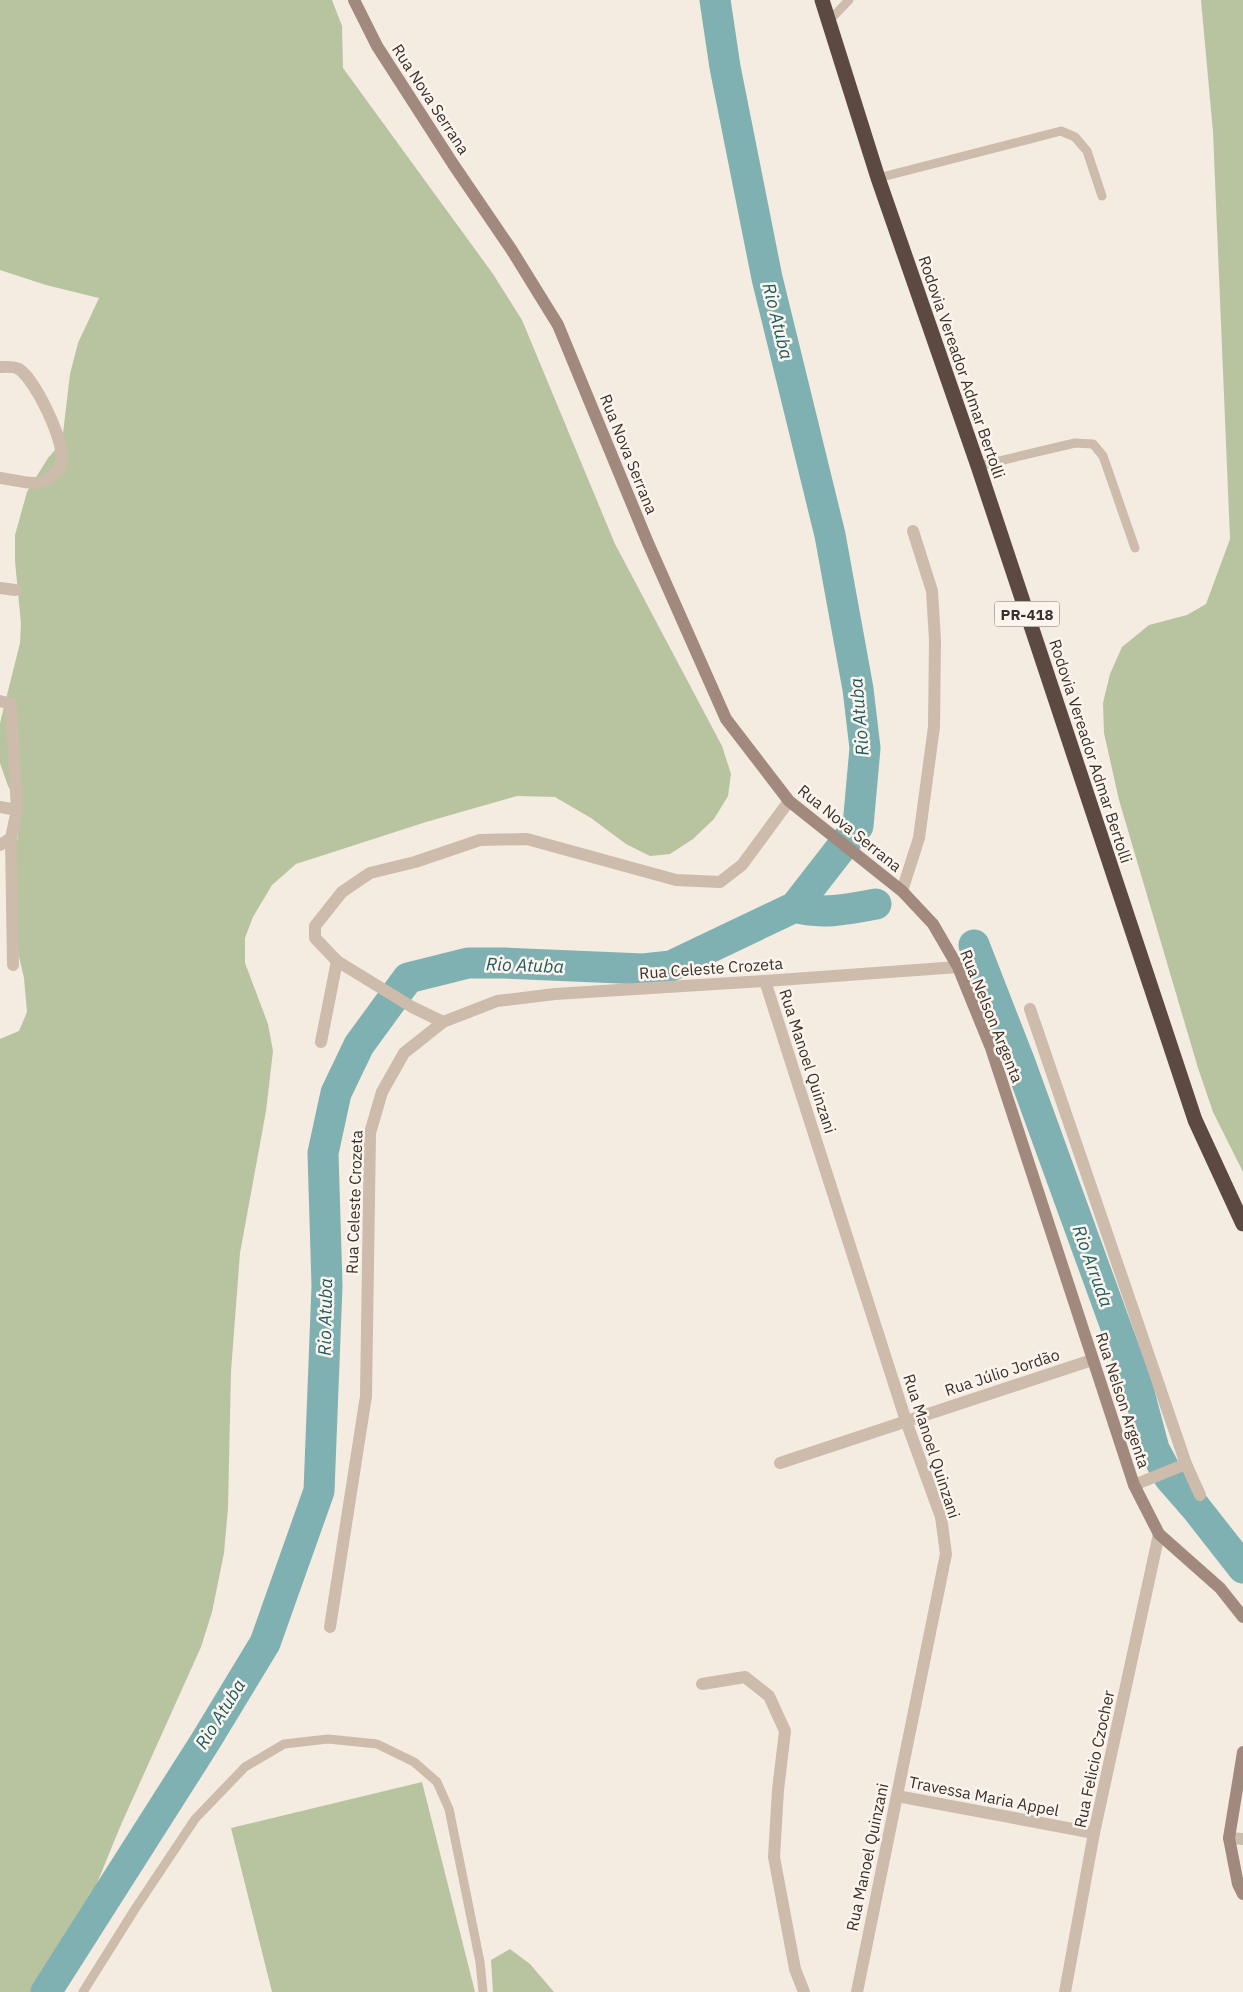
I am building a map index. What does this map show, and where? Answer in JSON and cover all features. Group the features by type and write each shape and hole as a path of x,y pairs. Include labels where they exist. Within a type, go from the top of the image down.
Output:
{"highway":[{"name":"Rodovia Vereador Admar Bertolli","path":"822,0 878,178 978,466 1195,1120 1243,1224"}],"main road":[{"name":"Rua Nova Serrana","path":"354,0 377,46 453,164 511,249 558,325 648,543 726,718 789,801 902,891"},
{"name":"Rua Nelson Argenta","path":"902,891 933,924 958,967 990,1048 1134,1485 1159,1534 1220,1588 1243,1617"},
{"path":"1243,1752 1229,1838 1238,1884 1243,1894"}],"street":[{"path":"0,367 18,368 30,380 44,402 56,433 62,461 56,474 38,483 0,478"},
{"path":"902,891 919,838 934,727 935,640 932,591 913,531"},
{"path":"0,588 15,590"},
{"path":"5,702 17,810 12,838 13,965"},
{"path":"443,1022 412,1007 337,961 315,938 315,926 342,892 370,873 415,862 480,840 527,838 676,880 720,882 742,865 789,801"},
{"path":"0,807 17,810"},
{"path":"0,845 12,838"},
{"path":"321,1042 337,961"},
{"name":"Rua Celeste Crozeta","path":"330,1627 366,1396 370,1133 382,1092 404,1053 443,1022 496,1001 555,994 765,982 958,967"},
{"name":"Rua Manoel Quinzani","path":"765,982 906,1421 941,1517 946,1554 867,1935 857,1992"},
{"path":"1030,1009 1186,1464 1200,1494"},
{"name":"Rua Júlio Jordão","path":"780,1463 1092,1360"},
{"name":"Rua Nelson Argenta","path":"1134,1485 1186,1464"},
{"name":"Rua Felicio Czocher","path":"1065,1992 1094,1833 1159,1534"},
{"path":"702,1684 745,1678 770,1696 785,1731 778,1790 774,1857 795,1969 804,1992"},
{"name":"Travessa Maria Appel","path":"897,1796 1094,1833"},
{"path":"1229,1838 1243,1839"}],"lane":[{"path":"828,22 849,0"},
{"path":"878,178 1061,131 1075,137 1087,151 1102,196"},
{"path":"978,466 1076,443 1092,444 1103,456 1135,548"},
{"path":"83,1992 195,1819 245,1767 284,1744 328,1738 377,1744 414,1762 437,1782 449,1808 480,1962 483,1992"}],"green space":[{"path":"0,0 332,0 342,26 343,68 493,274 522,320 615,544 722,746 731,774 728,796 714,819 693,839 670,854 650,856 626,844 591,818 555,797 517,796 426,822 296,864 272,885 253,917 245,938 245,963 268,1024 273,1051 266,1111 240,1253 231,1371 228,1508 224,1553 212,1612 201,1647 120,1827 93,1893 41,1992 0,1992 0,1039 19,1031 27,1012 24,978 11,922 11,892 21,808 8,786 0,763 0,723 20,643 21,624 15,561 15,535 27,492 48,458 62,442 70,374 78,343 99,298 46,285 0,270"},
{"path":"1201,0 1243,0 1243,1172 1213,1112 1198,1068 1119,800 1104,733 1103,703 1110,674 1122,647 1149,625 1187,615 1206,604 1230,539 1213,132"},
{"path":"422,1782 475,1992 272,1992 231,1828"},
{"path":"510,1949 530,1964 554,1992 493,1992 491,1960"}],"waterway":[{"name":"Rio Atuba","path":"46,1992 205,1742 265,1643 319,1491 327,1286 323,1153 336,1093 359,1045 408,978 468,963 643,969 671,966 795,907 858,826 865,748 858,689 830,535 767,278 725,67 715,0"},
{"name":"Rio Arruda","path":"795,907 825,911 876,904"},
{"name":"Rio Arruda","path":"974,945 1020,1063 1137,1385 1154,1449 1169,1477 1243,1568"}]}
